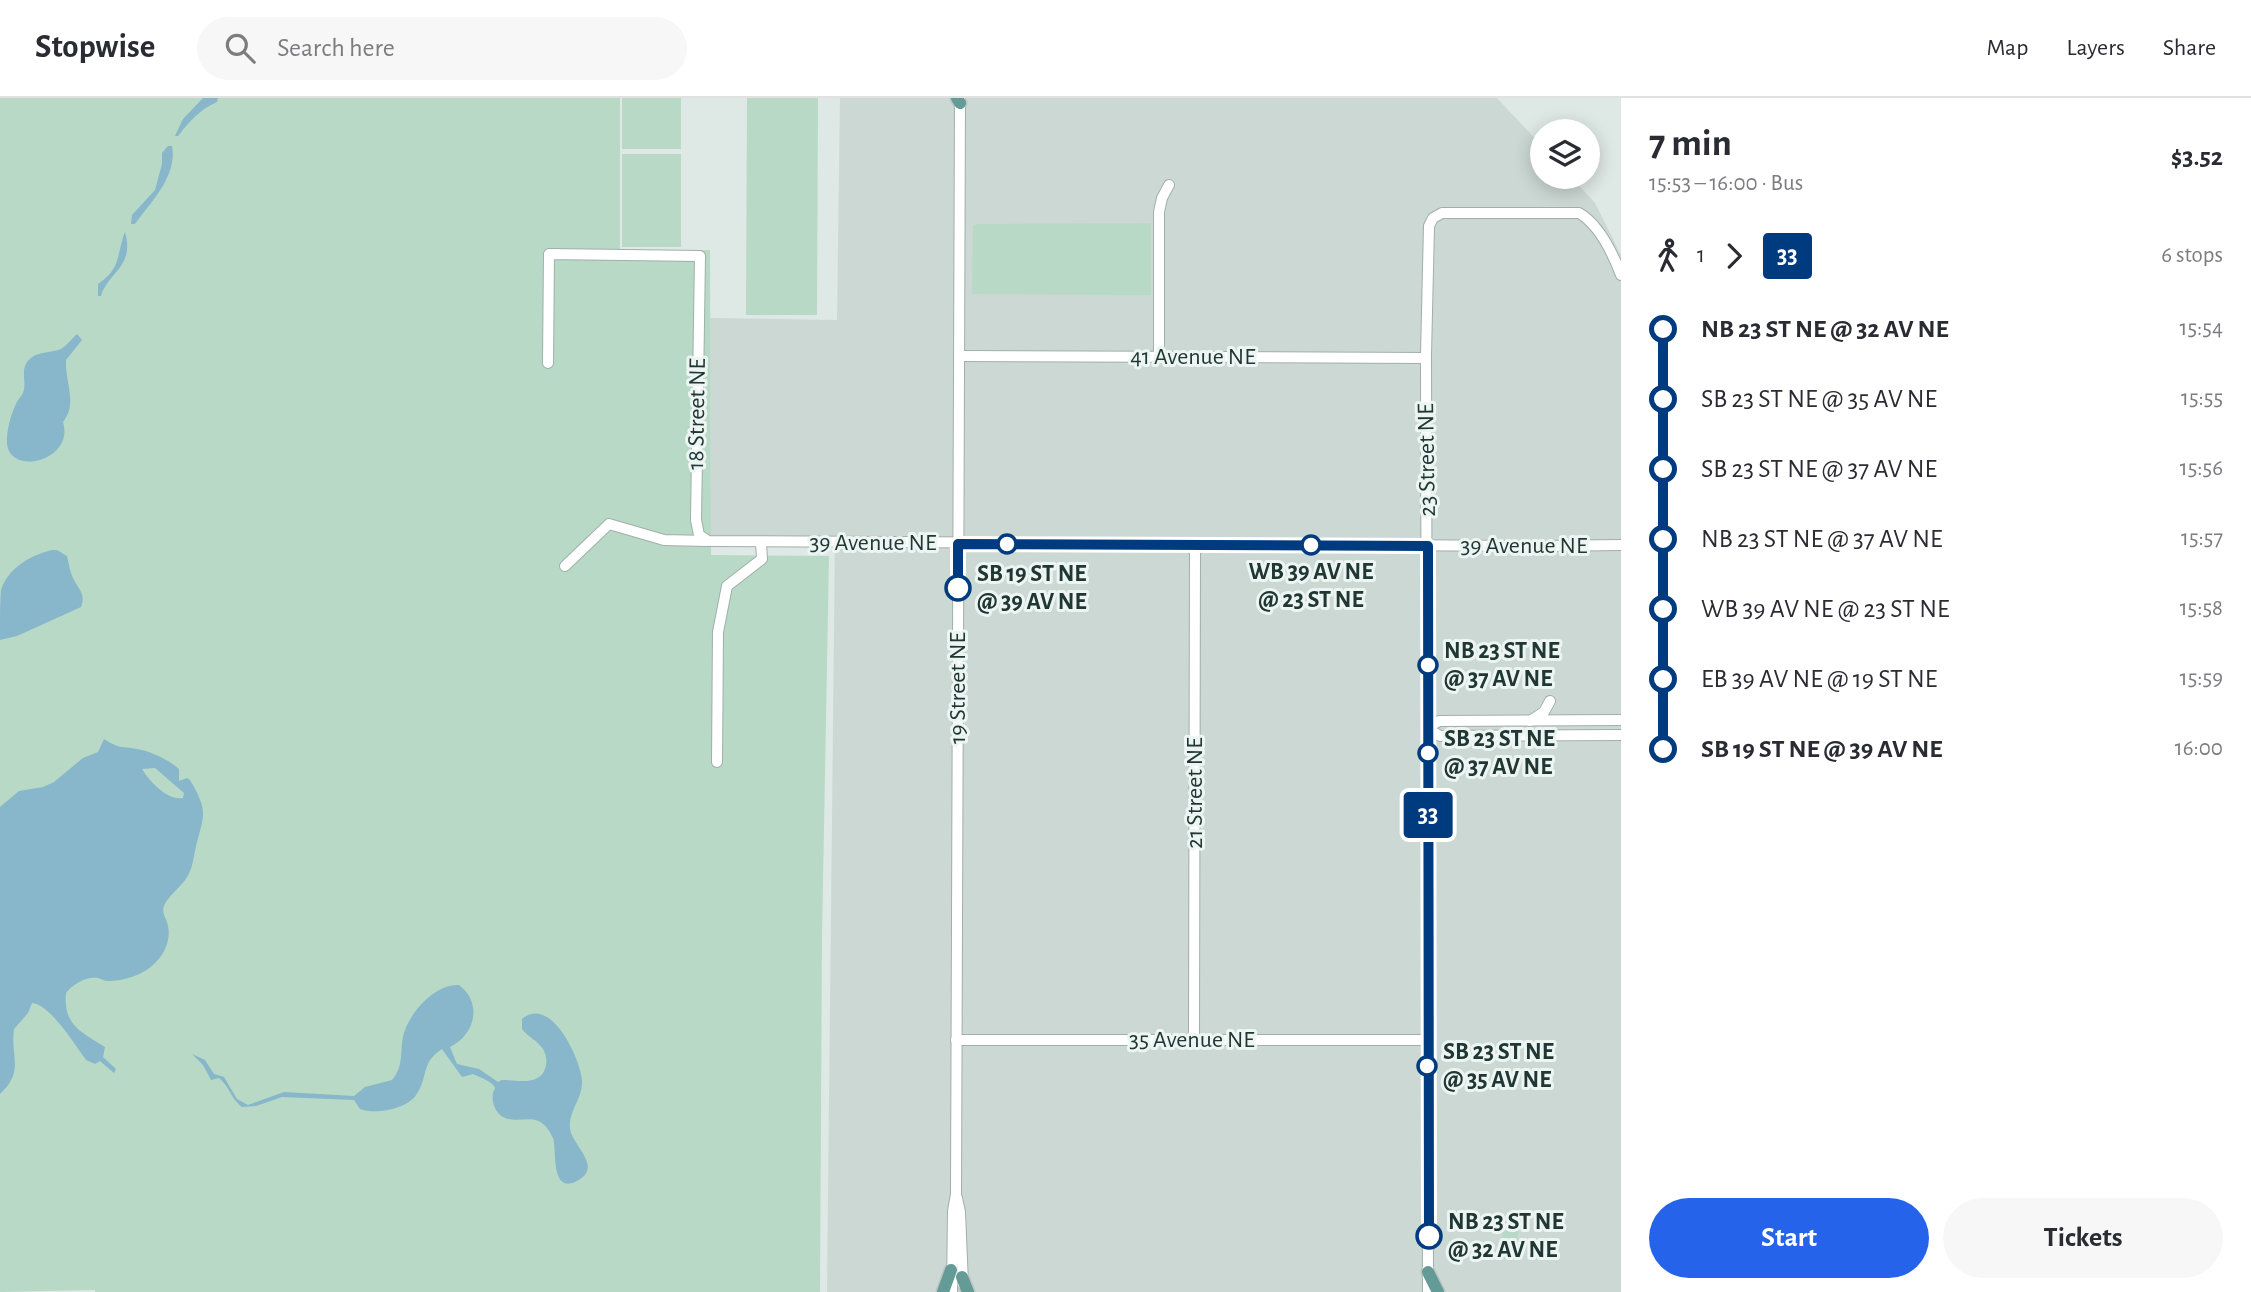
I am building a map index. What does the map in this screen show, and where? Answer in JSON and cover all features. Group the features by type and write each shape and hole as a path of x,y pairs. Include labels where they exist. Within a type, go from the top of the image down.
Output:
{"main road":[{"path":"1428,1272 1438,1292"},
{"path":"943,1292 957,1274 968,1292"}],"street":[{"name":"19 Street NE","path":"959,100 956,1194 953,1212 957,1274 963,1292"},
{"path":"1159,357 1159,212 1161,198 1169,185"},
{"name":"23 Street NE","path":"1428,1292 1426,358 1429,226 1433,218 1442,213 1453,212 1579,213 1598,231 1621,275"},
{"name":"18 Street NE","path":"548,363 549,254 700,256 695,520 699,536 712,542"},
{"name":"41 Avenue NE","path":"959,356 1426,358"},
{"name":"39 Avenue NE","path":"565,566 609,524 664,540 712,542 1620,545"},
{"path":"716,762 718,632 727,586 762,559 761,543"},
{"name":"21 Street NE","path":"1194,1040 1195,545"},
{"path":"1530,721 1544,712 1550,701"},
{"path":"1621,720 1439,721 1427,728 1440,736 1621,735"},
{"path":"1497,735 1542,729 1550,721"},
{"name":"35 Avenue NE","path":"956,1040 1427,1040"},
{"name":"19 Street NE","path":"952,1292 957,1274"}],"shaded area":[{"path":"840,98 1497,98 1530,133 1530,189 1582,189 1595,203 1621,255 1621,1292 827,1292 835,538 711,538 710,318 837,320"}],"green space":[{"path":"0,98 620,98 620,250 710,250 711,555 829,556 822,936 820,1292 0,1292"},
{"path":"622,98 681,98 681,149 622,149"},
{"path":"747,98 818,98 817,315 746,315"},
{"path":"622,154 681,154 681,247 622,247"},
{"path":"1151,223 1151,295 972,294 973,226 978,224"},
{"path":"1502,1230 1518,1230 1518,1259 1502,1259"}],"water":[{"path":"203,98 218,98 217,102 200,112 175,136 183,119"},
{"path":"168,146 172,146 173,157 167,178 135,224 131,224 132,215 155,190 162,153"},
{"path":"125,232 127,244 124,261 101,296 98,296 98,284 115,267"},
{"path":"77,334 82,340 66,360 70,408 63,422 64,435 60,446 41,460 19,460 11,454 7,439 13,412 24,389 25,366 34,356 66,346"},
{"path":"52,550 67,556 82,595 81,607 17,636 0,640 1,590 4,582 21,564"},
{"path":"104,739 117,746 149,752 179,769 179,781 187,778 190,780 203,809 192,865 185,880 164,906 168,937 166,947 157,961 144,972 120,980 84,979 66,993 67,1013 71,1020 81,1032 105,1047 103,1057 116,1069 114,1073 100,1061 95,1064 86,1060 54,1018 39,1005 32,1003 28,1013 14,1029 14,1071 8,1086 0,1094 0,807 19,791 43,787 54,782 83,758 98,752","holes":["155,768 184,793 183,798 171,797 155,785 142,769"]},
{"path":"459,985 467,992 471,1001 473,1018 465,1035 450,1047 457,1064 479,1069 498,1082 528,1081 540,1077 546,1065 545,1053 522,1029 522,1019 533,1014 543,1015 553,1022 570,1046 580,1071 582,1087 571,1116 570,1128 587,1163 584,1176 575,1182 567,1184 558,1176 553,1138 542,1123 500,1115 493,1103 494,1086 473,1074 462,1077 442,1049 430,1060 420,1088 412,1100 398,1107 374,1111 360,1109 354,1100 282,1097 256,1106 242,1107 219,1078 211,1080 203,1065 192,1054 205,1060 214,1074 224,1077 237,1099 248,1105 284,1092 354,1096 365,1087 392,1080 399,1069 404,1033 412,1016 433,994 441,989"}],"bus line":[{"name":"33","path":"958,588 958,544 1428,546 1429,1236"}],"place":[{"name":"WB 39 AV NE @ 23 ST NE","path":"1311,545"},
{"name":"SB 19 ST NE @ 39 AV NE","path":"958,588"},
{"name":"NB 23 ST NE @ 37 AV NE","path":"1428,665"},
{"name":"SB 23 ST NE @ 37 AV NE","path":"1428,753"},
{"name":"SB 23 ST NE @ 35 AV NE","path":"1427,1066"},
{"name":"NB 23 ST NE @ 32 AV NE","path":"1429,1236"}]}
